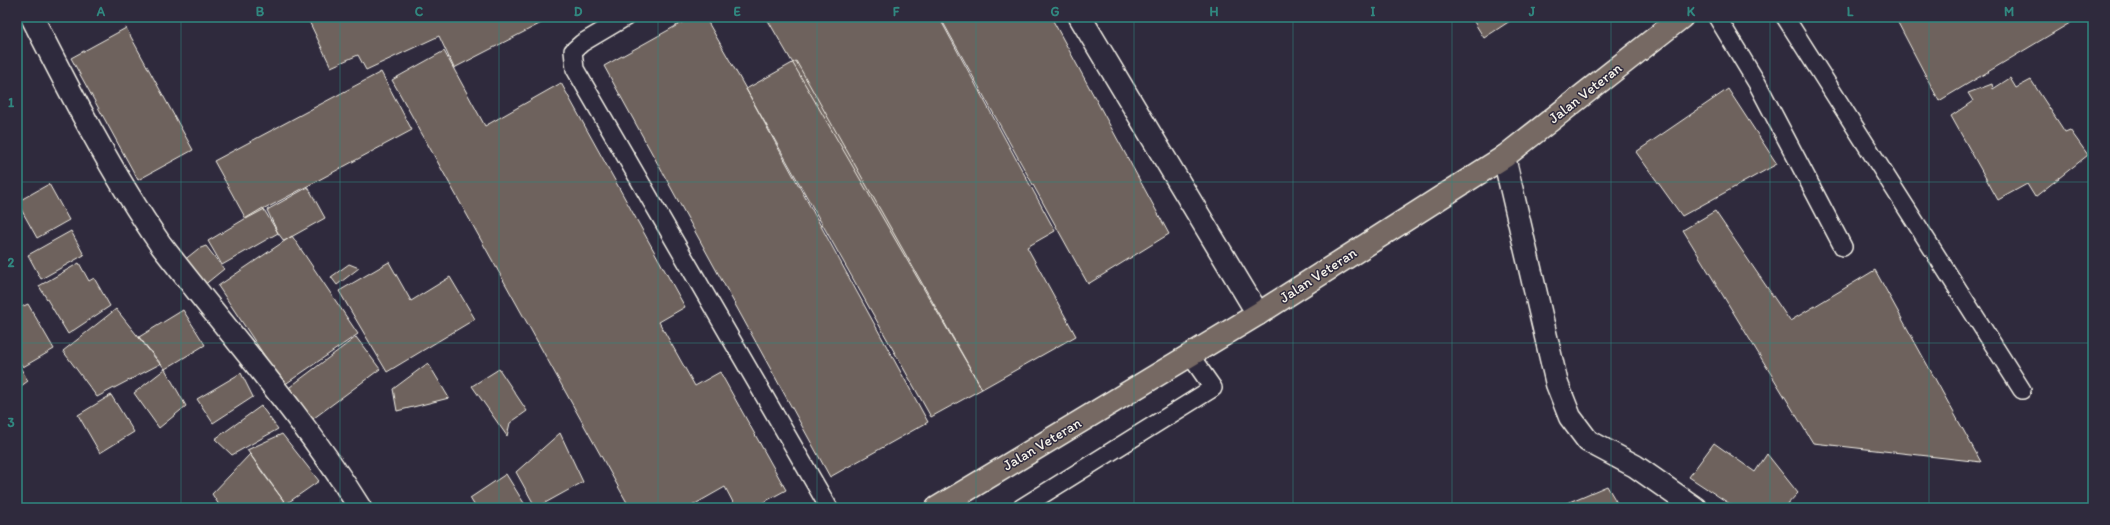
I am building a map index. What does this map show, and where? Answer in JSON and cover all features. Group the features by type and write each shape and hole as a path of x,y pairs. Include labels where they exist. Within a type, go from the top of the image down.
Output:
{"highway":[{"name":"Jalan Veteran","path":"939,508 1258,314 1504,157 1682,17"}],"street":[{"path":"32,17 126,193 145,223 308,433 341,478 360,508"},
{"path":"1080,17 1258,314"},
{"path":"1504,157 1557,384 1570,417 1588,441 1635,466 1695,508"}],"lane":[{"path":"626,17 582,43 573,51 575,69 829,508"},
{"path":"1717,17 1757,83 1843,247"},
{"path":"1785,17 2022,390"},
{"path":"1021,508 1213,388 1190,355"}],"building":[{"path":"307,17 553,17 454,68 439,36 366,70 358,55 331,67"},
{"path":"692,17 705,17 928,422 830,477 604,66"},
{"path":"766,17 939,17 1055,231 1027,247 1076,336 982,389"},
{"path":"940,17 1051,17 1169,234 1088,284"},
{"path":"1471,17 1516,17 1484,38"},
{"path":"1895,17 2080,17 1939,101"},
{"path":"126,28 193,150 138,180 71,58"},
{"path":"444,51 485,126 561,83 685,307 659,322 695,386 720,372 786,490 753,508 736,508 725,487 688,508 630,508 392,80"},
{"path":"796,61 982,389 931,417 746,89"},
{"path":"381,72 412,130 246,219 214,161"},
{"path":"2010,78 2016,88 2031,80 2065,132 2070,130 2088,155 2035,197 2027,184 1998,200 1951,116 1973,101 1968,93 1992,84 1993,89"},
{"path":"1728,89 1777,164 1682,216 1636,152"},
{"path":"49,184 69,220 37,238 17,202"},
{"path":"308,187 325,218 284,241 278,233 267,210"},
{"path":"263,208 278,233 222,265 208,241"},
{"path":"1715,211 1790,321 1875,270 1981,462 1813,443 1683,230"},
{"path":"71,231 84,255 41,279 28,255"},
{"path":"292,236 358,334 284,385 218,286"},
{"path":"206,246 224,269 203,286 183,261 198,249"},
{"path":"389,262 411,301 450,277 475,319 387,372 339,291"},
{"path":"79,263 89,281 94,278 110,306 68,334 39,286"},
{"path":"349,264 359,268 337,285 331,277"},
{"path":"28,304 54,349 23,367 17,358 17,309"},
{"path":"116,309 160,364 97,397 63,351"},
{"path":"183,310 205,345 165,369 139,337"},
{"path":"356,337 380,369 310,421 286,390"},
{"path":"17,362 28,381 17,389"},
{"path":"428,363 449,398 397,411 393,389"},
{"path":"165,369 186,406 159,428 134,393"},
{"path":"499,369 527,411 510,423 507,436 472,386"},
{"path":"241,373 253,397 213,423 197,399"},
{"path":"111,395 134,432 100,453 78,415"},
{"path":"261,406 278,429 232,455 215,439"},
{"path":"560,433 583,482 536,508 516,472"},
{"path":"282,434 319,481 286,504 247,450"},
{"path":"1714,443 1755,472 1767,454 1798,493 1784,508 1736,508 1689,477"},
{"path":"250,454 286,504 280,508 221,508 212,494"},
{"path":"506,474 527,508 476,508 470,498"},
{"path":"1607,486 1620,508 1555,508"}]}
